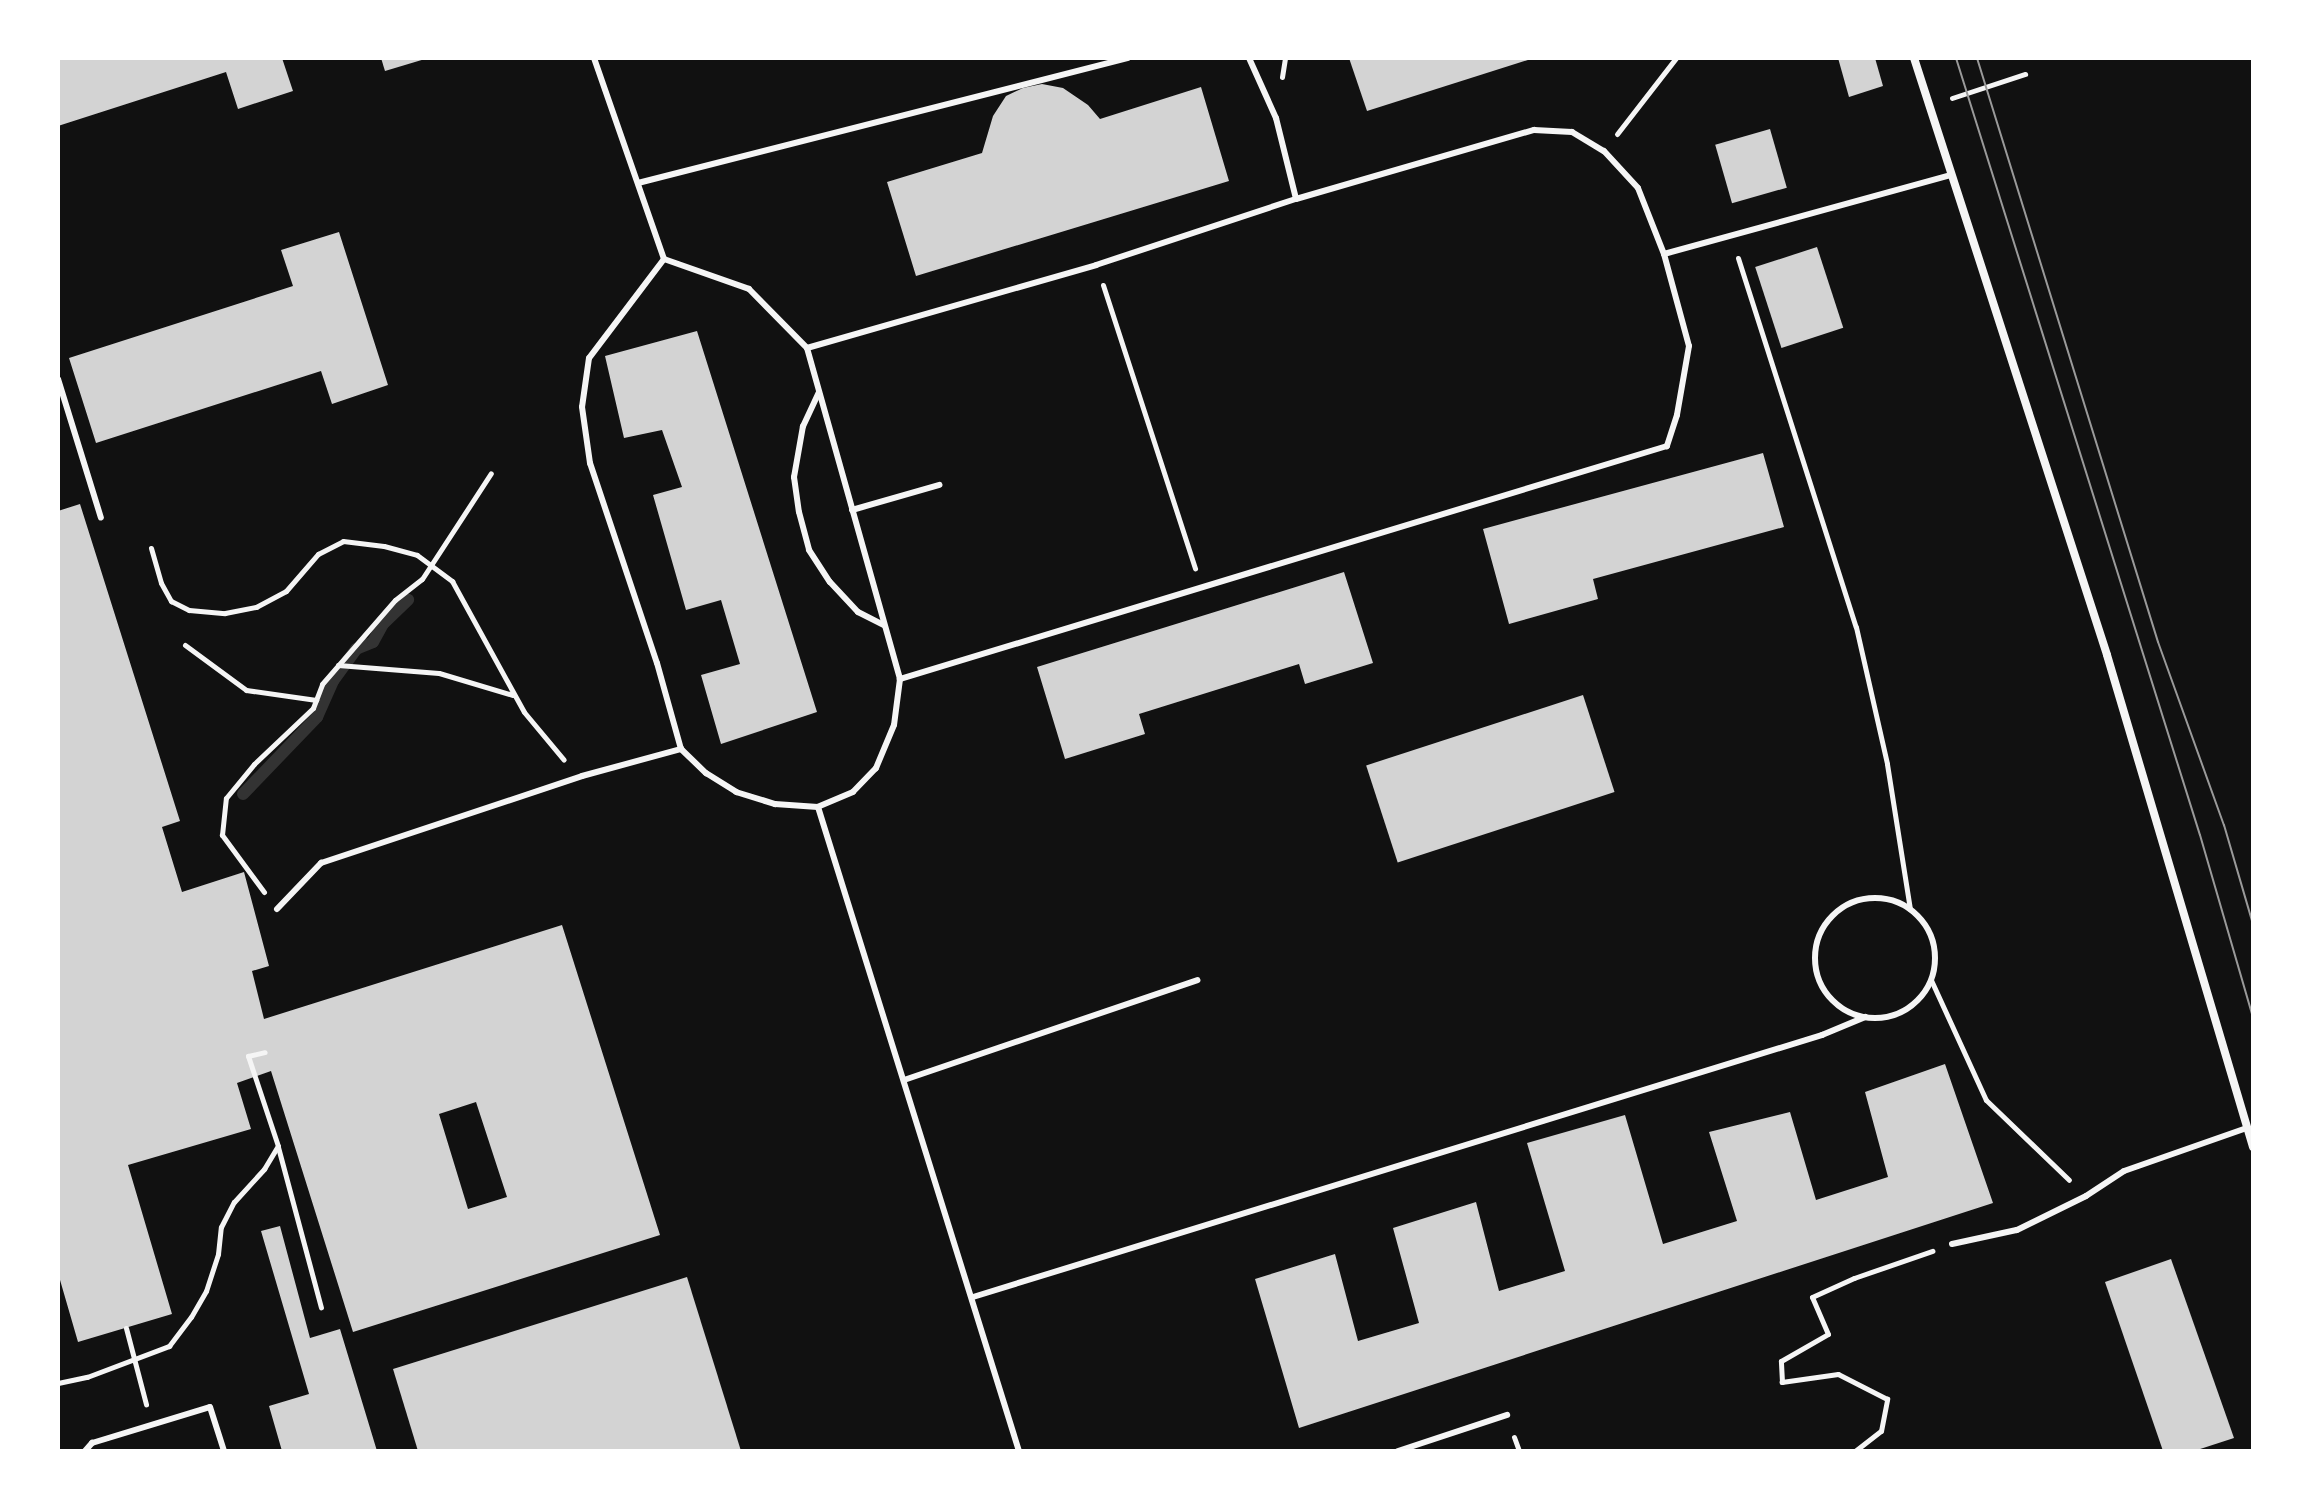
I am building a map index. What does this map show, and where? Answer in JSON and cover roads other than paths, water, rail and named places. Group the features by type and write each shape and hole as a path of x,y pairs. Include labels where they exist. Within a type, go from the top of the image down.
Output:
{"street":[{"path":"1914,58 2107,655 2253,1147"}],"lane":[{"path":"594,58 664,259"},
{"path":"638,183 1128,58"},
{"path":"1249,58 1276,118 1296,199"},
{"path":"807,348 1096,265 1296,199 1534,130 1572,132 1604,151 1638,188 1664,254 1689,346 1680,401 1667,446 900,679"},
{"path":"1664,254 1950,175"},
{"path":"664,259 749,289 807,348 885,625 900,679 894,725 876,768 853,792 818,807 775,804 736,792 706,773 681,749 657,663 590,463 582,407 589,358 664,259"},
{"path":"58,379 101,518"},
{"path":"819,392 803,426 794,477 809,550 830,582 858,612 885,625"},
{"path":"852,510 939,485"},
{"path":"277,909 321,863 582,776 681,749"},
{"path":"818,807 1019,1451"},
{"path":"973,1297 1822,1035 1865,1017 1898,1014 1921,997 1931,980 1936,960 1928,929 1910,909 1897,902 1871,898 1847,905 1821,932 1816,960 1823,987 1835,1003 1865,1017"},
{"path":"904,1080 1197,980"},
{"path":"1952,1244 2017,1230 2086,1196 2124,1171 2247,1128"},
{"path":"85,1451 92,1443 210,1407 224,1451"},
{"path":"1398,1451 1507,1415"}],"waterway":[{"path":"243,794 317,717 333,681 356,649 373,642 383,624 408,600"}],"tram line":[{"path":"1956,58 2200,835 2253,1018"},
{"path":"1977,58 2158,642 2224,825 2253,924"}]}
